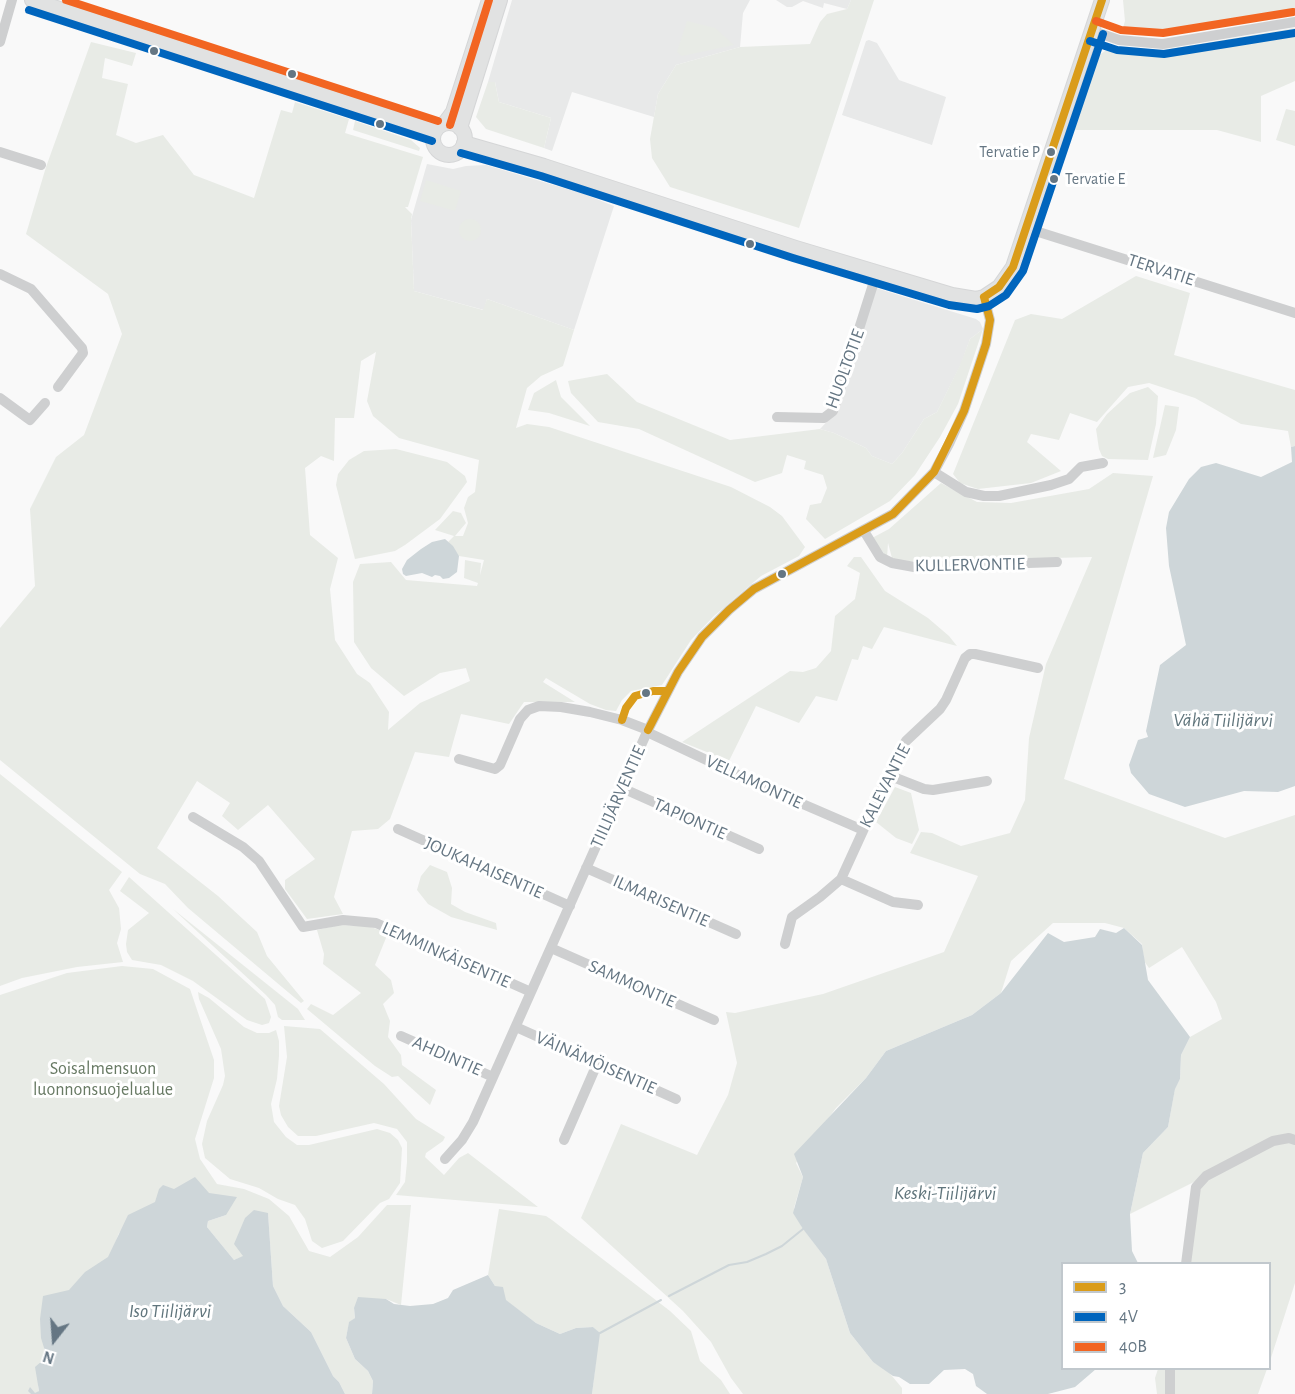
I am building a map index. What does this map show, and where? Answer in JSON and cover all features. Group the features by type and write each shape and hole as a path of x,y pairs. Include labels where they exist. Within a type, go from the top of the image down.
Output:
{"main road":[{"path":"32,0 439,128 449,123 460,128 464,134 464,143 459,152 455,154 442,154 434,145 439,128 453,112 489,0"},
{"path":"460,128 500,0"},
{"path":"464,143 969,300 984,297 999,287 1010,274 1102,0"}],"street":[{"path":"0,42 12,0"},
{"path":"1092,32 1119,40 1163,44 1295,22"},
{"path":"0,153 41,165"},
{"name":"TERVATIE","path":"1026,228 1295,313"},
{"name":"HUOLTOTIE","path":"777,417 825,418 833,411 877,272"},
{"path":"0,274 31,289 82,348 83,353 58,387"},
{"name":"TIILIJÄRVENTIE","path":"445,1159 466,1136 647,731 678,672 702,637 754,589 892,514 934,472 950,444 964,411 986,344 990,320 984,297"},
{"path":"0,398 30,420 45,403"},
{"path":"934,472 966,492 984,496 999,496 1052,485 1069,479 1081,467 1103,463"},
{"name":"KULLERVONTIE","path":"864,531 880,557 892,563 914,567 1057,562"},
{"name":"KALEVANTIE","path":"785,944 792,917 841,879 906,741 940,709 965,658 970,654 1038,668"},
{"name":"VELLAMONTIE","path":"459,759 495,769 500,765 520,719 528,710 539,706 590,712 621,720 647,731 759,785 863,830"},
{"path":"888,775 924,789 933,790 987,781"},
{"name":"TAPIONTIE","path":"622,788 759,849"},
{"name":"LEMMINKÄISENTIE","path":"193,817 243,847 259,861 303,927 343,920 363,920 376,923 531,992"},
{"name":"JOUKAHAISENTIE","path":"398,829 570,906"},
{"name":"ILMARISENTIE","path":"586,868 736,934"},
{"path":"841,879 873,891 893,902 918,905"},
{"name":"SAMMONTIE","path":"551,948 714,1020"},
{"name":"VÄINÄMÖISENTIE","path":"516,1027 676,1099"},
{"name":"AHDINTIE","path":"401,1036 494,1077"},
{"path":"564,1140 597,1064"},
{"path":"1186,1262 1197,1187 1206,1176 1273,1141 1289,1138 1295,1140"},
{"path":"1170,1370 1170,1394"}],"shaded area":[{"path":"512,0 750,0 743,13 740,47 676,65 658,94 654,117 572,92 552,151 544,148 551,118 499,102 495,82 488,82"},
{"path":"776,0 851,0 847,9 824,3 823,8 803,1 787,7"},
{"path":"866,41 877,43 899,80 946,97 932,145 842,115"},
{"path":"427,164 453,169 486,165 584,194 614,206 574,330 487,299 484,310 414,291 411,220"},
{"path":"876,288 976,319 983,329 970,339 961,364 937,412 924,419 892,464 872,456 866,448 820,429 835,413"}],"green space":[{"path":"851,0 874,0 799,228 670,187 652,158 650,139 658,94 676,65 740,47 810,44 820,22 827,14 847,9"},
{"path":"1123,0 1295,0 1295,15 1200,31 1152,36 1133,34 1123,28 1125,21"},
{"path":"687,21 715,28 734,45 682,56 677,52"},
{"path":"1295,28 1295,81 1261,96 1261,142 1217,130 1075,130 1072,127 1095,58 1105,51 1156,51"},
{"path":"91,42 136,53 132,66 105,58 102,78 128,84 116,135 136,143 163,135 194,175 254,198 281,110 292,113 295,102 349,119 345,133 423,157 408,207 405,207 412,214 414,291 483,310 487,299 574,330 563,366 541,376 527,388 516,428 527,424 549,427 731,487 770,507 782,516 805,547 799,556 761,576 714,616 691,640 662,685 631,691 616,711 590,704 546,678 543,682 575,702 524,702 509,724 461,714 449,757 415,752 390,819 378,829 352,831 334,897 343,914 307,919 285,889 285,880 315,859 268,805 238,830 222,816 230,803 197,781 157,848 218,896 257,932 267,956 304,1001 301,1003 188,908 165,884 140,874 0,760 0,628 35,586 30,509 56,457 84,435 122,334 108,294 26,234 46,167","holes":["376,352 367,401 373,416 399,438 479,460 475,492 468,497 464,508 468,523 463,536 455,536 466,523 461,513 453,511 435,530 454,536 448,542 459,556 484,560 480,575 481,563 465,560 464,578 478,583 477,586 406,580 391,562 360,564 353,582 354,642 371,668 404,696 440,673 466,668 470,681 420,703 388,730 389,712 370,683 357,674 335,640 330,589 338,558 310,535 305,468 321,456 334,461 335,418 354,418 361,361"]},
{"path":"488,82 495,82 499,102 551,118 544,148 486,129 476,117"},
{"path":"1286,109 1295,111 1295,146 1276,140"},
{"path":"355,121 411,140 420,148 419,151 353,130"},
{"path":"426,180 461,191 455,211 420,201"},
{"path":"470,219 478,222 481,230 478,238 470,241 462,238 459,230 462,222"},
{"path":"1136,276 1190,293 1174,355 1295,390 1295,446 1291,447 1288,431 1241,424 1195,398 1149,383 1128,387 1097,422 1070,413 1059,440 1031,434 1027,442 1061,471 1031,483 978,489 960,483 953,474 1015,320 1031,314 1062,319"},
{"path":"983,329 958,404 915,475 890,501 825,539 806,519 810,505 821,503 827,488 823,475 804,469 806,461 787,455 782,473 755,482 639,429 598,422 571,393 568,381 607,374 637,402 730,440 820,429 866,448 872,456 892,464 924,419 937,412 970,339"},
{"path":"556,380 561,397 590,426 549,413 528,410 534,393"},
{"path":"1148,387 1158,396 1156,424 1148,460 1108,459 1102,456 1096,429 1107,414 1130,393"},
{"path":"1165,405 1179,407 1176,430 1166,455 1153,458"},
{"path":"396,449 447,462 465,476 467,482 440,519 405,545 395,551 355,559 336,485 338,474 349,460 364,451"},
{"path":"1113,473 1153,476 1064,779 1225,838 1295,815 1295,1283 1271,1358 1271,1262 1189,1262 1202,1178 1130,1214 1143,1153 1168,1127 1175,1088 1180,1079 1181,1055 1190,1037 1222,1019 1216,1002 1182,947 1149,968 1144,961 1142,944 1124,928 1105,923 1053,923 1011,961 1001,993 972,1015 886,1051 866,1078 836,1108 796,1163 803,1177 794,1208 802,1227 826,1259 850,1333 873,1362 887,1370 902,1388 902,1394 743,1394 731,1378 711,1342 683,1311 581,1218 621,1124 697,1155 728,1095 737,1063 726,1012 735,1013 823,994 944,952 978,876 910,853 921,832 932,833 961,846 1010,833 1025,800 1029,738 1046,664 1092,557 902,562 892,558 888,543 887,558 872,538 889,529 941,483 977,502 1011,503 1089,489"},
{"path":"854,557 861,557 885,591 928,618 957,646 884,627 872,649 863,646 858,660 852,659 837,701 816,696 799,723 756,706 729,761 682,742 790,671 803,672 816,668 831,651 835,616 855,599 860,573 847,566"},
{"path":"0,774 122,872 109,890 119,908 121,929 117,943 123,962 77,967 22,978 0,986"},
{"path":"895,787 911,793 919,830 912,844 896,838 876,822"},
{"path":"430,865 447,872 452,888 451,904 465,912 496,923 497,930 451,917 428,904 417,890 421,876"},
{"path":"129,877 265,999 271,1017 269,1023 262,1025 247,1020 193,981 161,965 132,960 127,952 128,930 149,913 120,891"},
{"path":"173,909 298,1009 305,1020 282,1020 278,1017 275,1005 266,995"},
{"path":"339,925 368,926 388,933 375,965 391,980 394,993 383,1004 390,1021 388,1037 401,1055 402,1065 436,1090 430,1105 398,1076 392,1077 375,1066 307,1009 311,1004 333,1015 361,993 323,964 324,954 317,930"},
{"name":"Soisalmensuon luonnonsuojelualue","path":"122,966 153,969 190,989 214,1060 214,1078 195,1139 200,1159 217,1184 244,1189 269,1199 289,1216 309,1251 330,1257 358,1237 387,1205 411,1205 401,1305 386,1299 354,1308 355,1318 349,1323 346,1338 355,1359 368,1371 373,1381 372,1394 345,1394 333,1376 311,1332 283,1306 273,1286 268,1214 243,1257 234,1260 207,1227 208,1221 226,1215 162,1199 119,1233 111,1254 44,1348 46,1351 38,1386 39,1391 36,1394 30,1392 31,1394 0,1394 0,995 67,973"},
{"path":"198,992 209,998 244,1027 257,1033 269,1033 276,1030 279,1056 277,1079 271,1104 274,1122 286,1137 297,1145 309,1145 377,1129 390,1133 398,1140 402,1148 400,1183 389,1199 380,1203 343,1241 322,1248 312,1241 305,1219 295,1205 278,1199 259,1188 230,1179 205,1158 202,1144 207,1121 225,1076 221,1049"},
{"path":"284,1026 320,1029 384,1084 416,1119 445,1137 426,1153 425,1157 444,1175 459,1158 468,1153 538,1207 396,1195 405,1182 407,1162 407,1142 397,1129 374,1123 316,1136 298,1136 288,1127 279,1106 287,1057"},
{"path":"499,1209 546,1216 670,1311 691,1331 700,1361 721,1380 730,1394 592,1394 599,1333 593,1327 576,1328 560,1334 536,1323 505,1300 503,1291 495,1286 488,1275"},
{"path":"1158,1370 1267,1370 1258,1394 1157,1394 1155,1378"}],"water":[{"name":"Vähä Tiilijärvi","path":"1295,446 1295,786 1278,792 1244,791 1185,807 1149,794 1131,773 1129,765 1138,740 1148,737 1146,731 1160,665 1186,645 1169,566 1166,528 1169,512 1189,479 1201,467 1216,463 1261,477 1292,462 1291,447"},
{"path":"445,539 459,556 457,572 443,579 440,576 432,577 422,573 406,576 403,574 402,569 407,560 432,542"},
{"name":"Keski-Tiilijärvi","path":"1124,928 1142,945 1148,980 1190,1037 1181,1055 1180,1079 1175,1089 1168,1127 1143,1153 1130,1214 1132,1251 1138,1262 1061,1262 1061,1370 1095,1370 1075,1387 1048,1394 987,1394 976,1386 973,1374 965,1369 944,1370 929,1384 910,1384 893,1376 873,1362 850,1333 826,1259 793,1213 803,1177 794,1154 866,1078 886,1051 972,1015 1001,993 1048,933 1064,942 1095,937 1100,929 1116,933"},
{"name":"Iso Tiilijärvi","path":"195,1177 209,1193 237,1197 226,1215 208,1221 207,1227 234,1260 243,1256 234,1244 245,1218 254,1210 268,1213 273,1286 283,1306 311,1332 333,1376 345,1394 31,1394 28,1391 30,1387 35,1393 39,1391 35,1367 42,1361 45,1351 41,1338 40,1319 43,1296 69,1290 85,1272 108,1257 128,1215 155,1202 159,1189 163,1185 174,1189"},
{"path":"488,1275 495,1286 503,1287 506,1300 536,1323 560,1334 576,1328 593,1327 600,1333 592,1394 372,1394 373,1381 368,1371 355,1359 346,1338 349,1322 355,1318 354,1308 358,1297 386,1299 394,1304 410,1306 433,1304 448,1298 453,1290"}],"waterway":[{"path":"669,1296 729,1265 747,1262 766,1254 782,1246 803,1229"},
{"path":"600,1333 661,1300"}],"transit line":[{"name":"40B","path":"66,0 438,121"},
{"name":"40B","path":"450,125 489,0"},
{"name":"3","path":"984,297 999,287 1013,267 1102,0"},
{"name":"4V","path":"29,10 432,141"},
{"name":"40B","path":"1096,21 1121,30 1163,33 1293,12"},
{"name":"4V","path":"1090,41 1117,50 1164,54 1295,33"},
{"name":"4V","path":"461,153 541,176 793,258 949,305 977,309 989,306 1006,295 1023,271 1103,34"},
{"name":"3","path":"648,730 678,672 702,637 729,610 754,589 893,514 934,472 964,411 986,344 990,320 984,297"},
{"name":"3","path":"622,720 626,708 635,696 653,691 667,691"}],"place":[{"name":"Tervatie P","path":"1051,152"},
{"name":"Tervatie E","path":"1054,179"}]}
